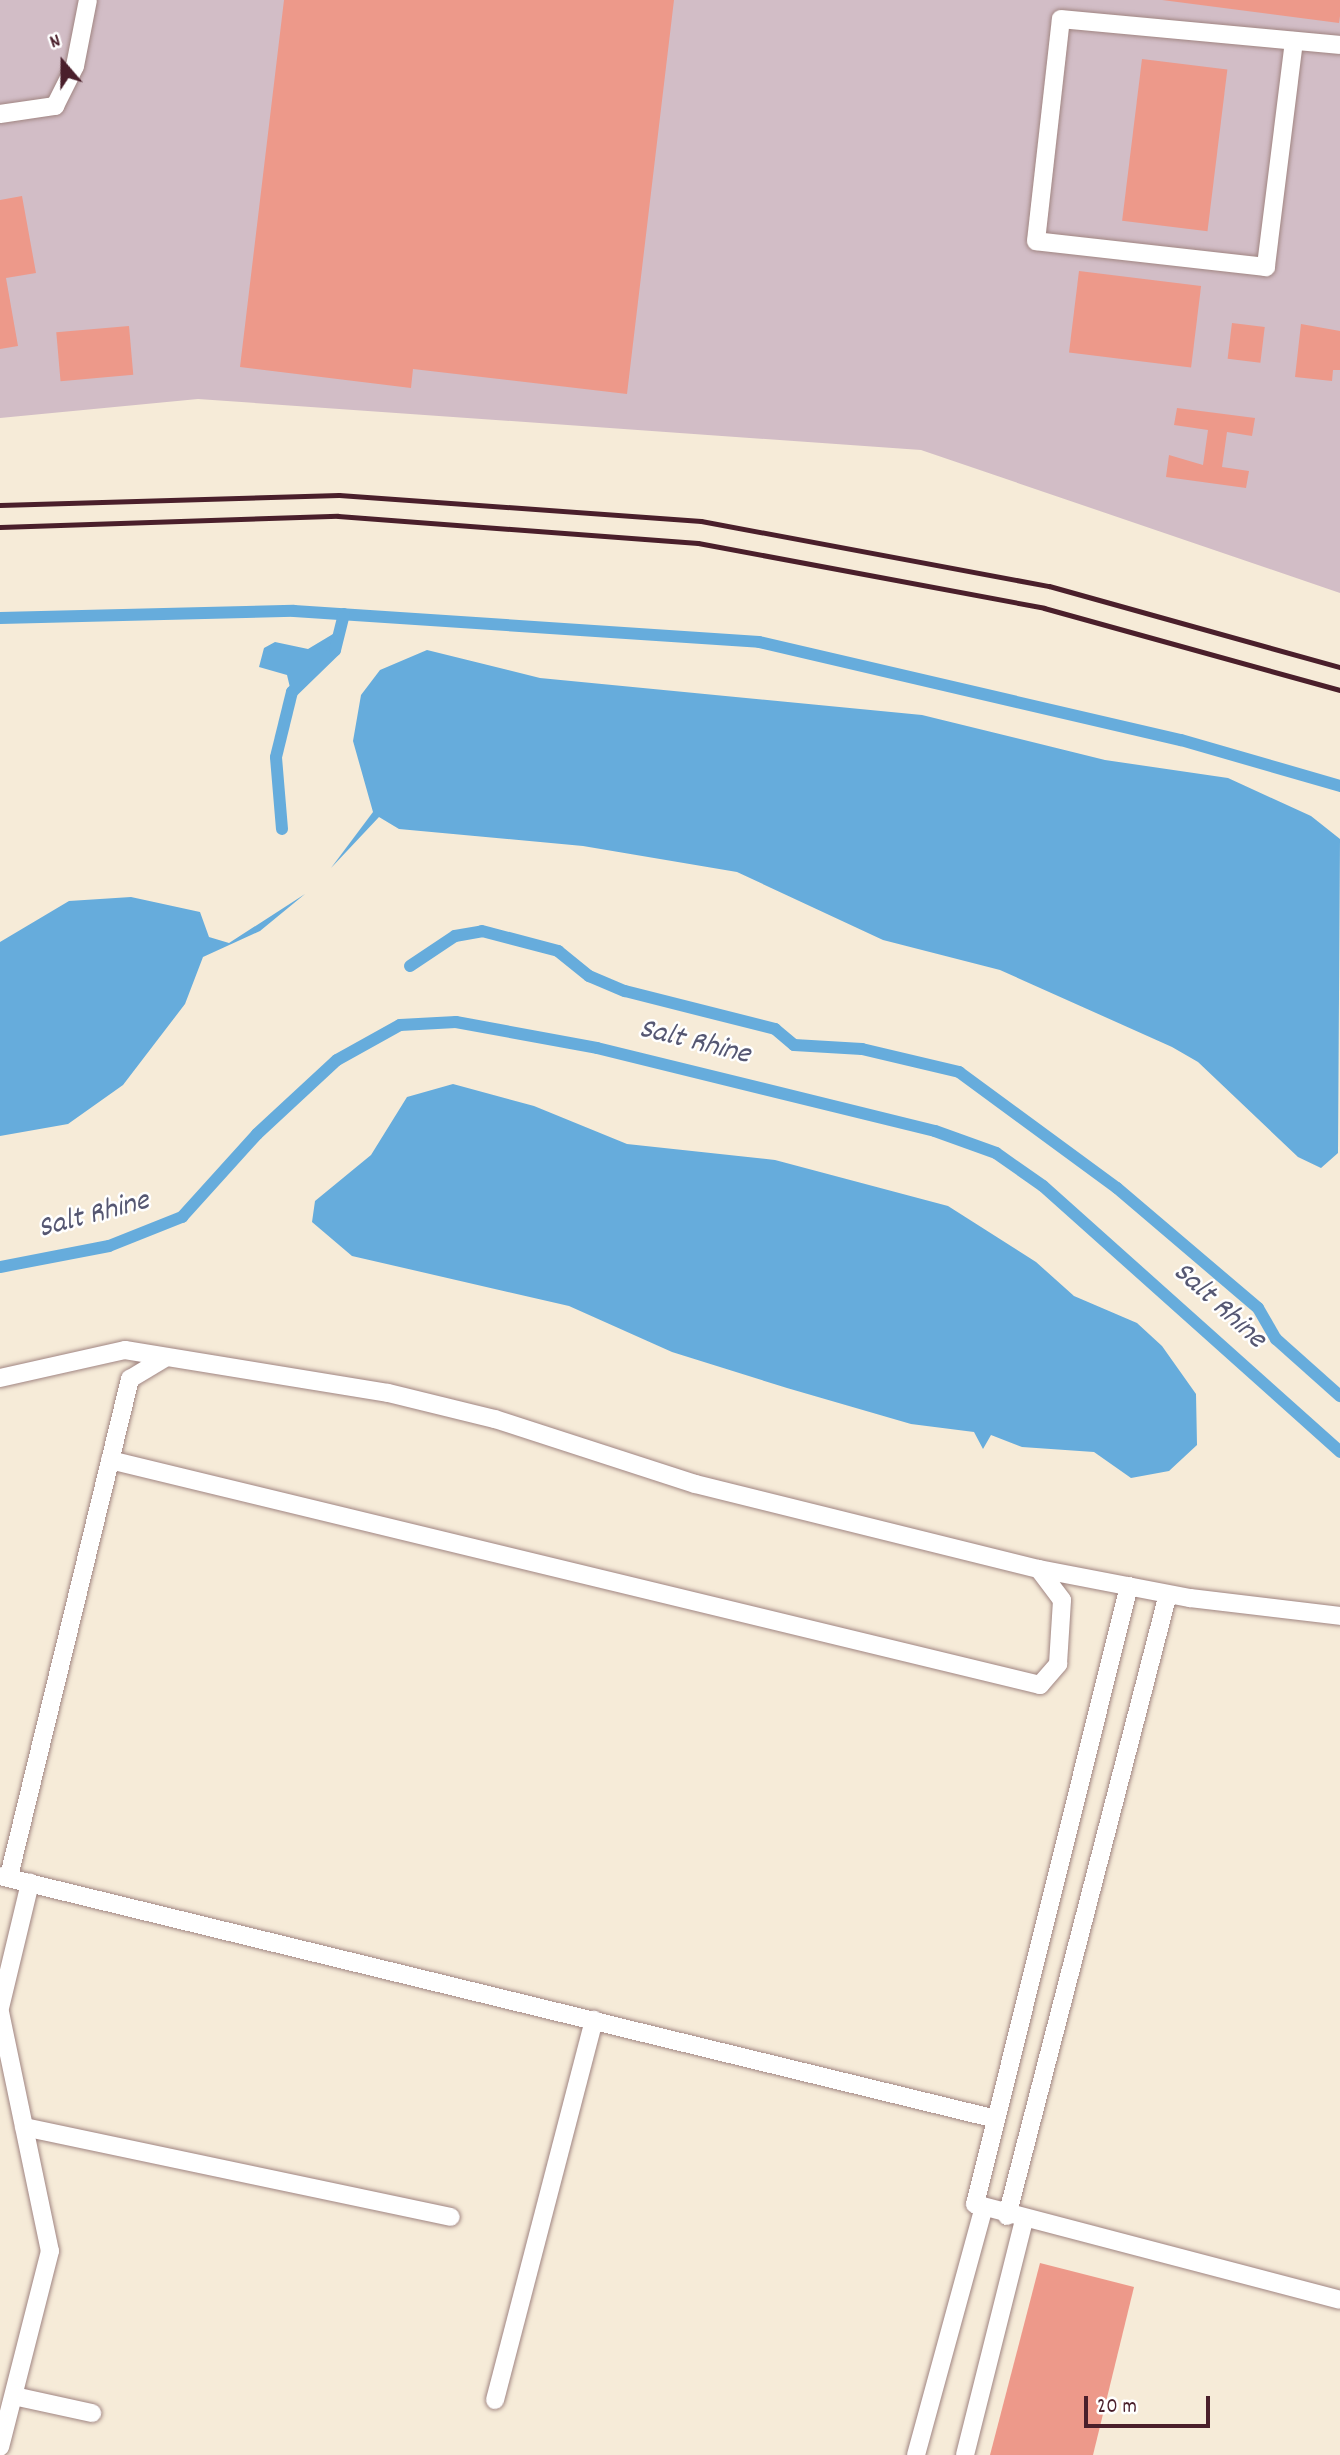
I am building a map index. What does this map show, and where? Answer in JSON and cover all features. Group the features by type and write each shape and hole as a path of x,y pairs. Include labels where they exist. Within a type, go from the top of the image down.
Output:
{"lane":[{"path":"0,114 55,106 75,66 88,0"},
{"path":"1294,41 1266,267 1036,242 1061,19 1340,45"},
{"path":"0,1378 125,1350 163,1359 388,1393 495,1419 695,1484 1039,1569 1168,1594 1340,1616"},
{"path":"163,1359 130,1379 4,1876 992,2118"},
{"path":"110,1460 1040,1685 1052,1679 1058,1664 1062,1600 1039,1569"},
{"path":"1129,1586 992,2118 975,2204 983,2210 1340,2300"},
{"path":"965,2455 1016,2218 1168,1594"},
{"path":"0,2447 50,2250 0,2010 30,1883"},
{"path":"495,2400 594,2020"},
{"path":"24,2127 451,2217"},
{"path":"916,2455 983,2210"},
{"path":"14,2396 92,2413"}],"shaded area":[{"path":"0,0 1340,0 1340,593 921,450 198,399 0,418"}],"water":[{"path":"338,631 335,650 307,672 292,696 287,675 259,667 264,648 275,642 308,649"},
{"path":"427,650 540,678 922,715 1105,760 1228,778 1311,816 1340,839 1338,1153 1321,1168 1298,1157 1198,1062 1172,1047 1000,970 883,940 737,872 583,846 399,829 379,817 331,868 373,812 353,741 361,695 380,670"},
{"path":"305,894 260,931 203,957 185,1004 123,1085 68,1124 0,1136 0,942 69,901 131,897 200,912 209,937 229,943"},
{"path":"453,1084 534,1106 627,1144 775,1160 948,1206 1036,1262 1074,1296 1137,1323 1162,1346 1196,1394 1197,1445 1169,1471 1131,1478 1094,1452 1022,1447 991,1435 983,1449 974,1432 911,1424 787,1388 672,1352 569,1306 352,1256 312,1222 315,1201 371,1155 407,1097"}],"building":[{"path":"284,0 674,0 627,394 413,369 411,388 240,367"},
{"path":"1162,0 1340,0 1340,16 1339,23"},
{"path":"1142,59 1227,69 1207,231 1122,221"},
{"path":"22,196 36,273 6,278 18,346 0,349 0,200"},
{"path":"1079,271 1201,286 1191,367 1069,352"},
{"path":"1232,323 1265,327 1260,363 1228,359"},
{"path":"1301,324 1340,331 1340,370 1333,370 1332,381 1295,377"},
{"path":"129,326 133,375 61,381 56,332"},
{"path":"1177,408 1255,418 1252,436 1227,432 1222,467 1249,471 1246,488 1166,477 1169,455 1203,465 1208,430 1174,425"},
{"path":"1040,2263 1134,2287 1093,2455 990,2455"}],"waterway":[{"path":"0,618 294,611 759,642 1181,740 1340,786"},
{"path":"282,829 276,757 292,692 335,650 344,614"},
{"name":"Salt Rhine","path":"410,966 455,936 482,931 558,951 589,976 625,991 775,1029 794,1045 862,1049 959,1072 1117,1188 1258,1308 1276,1339 1340,1396"},
{"name":"Salt Rhine","path":"0,1267 109,1246 182,1217 257,1134 337,1060 400,1025 456,1022 597,1048 935,1131 996,1153 1043,1186 1340,1452"}],"railway":[{"path":"0,505 339,495 701,521 1049,586 1340,667"},
{"path":"0,527 338,516 698,543 1044,608 1340,690"}]}
